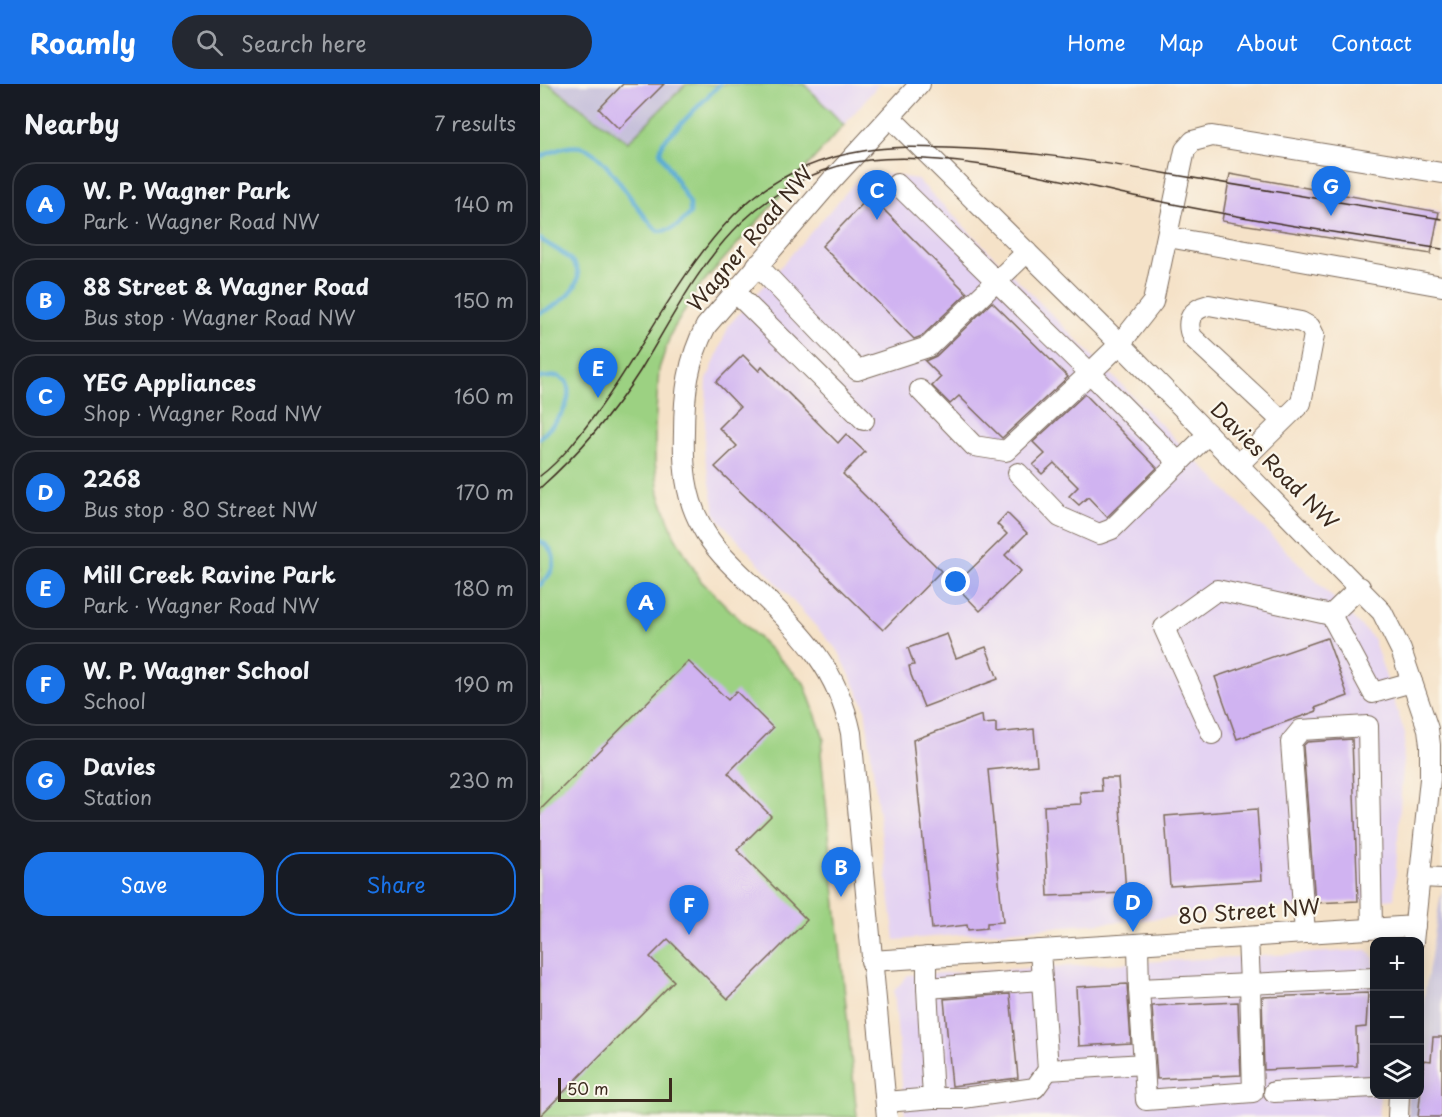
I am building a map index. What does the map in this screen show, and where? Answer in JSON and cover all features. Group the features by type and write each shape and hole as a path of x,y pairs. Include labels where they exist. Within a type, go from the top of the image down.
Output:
{"street":[{"name":"Wagner Road NW","path":"886,1109 851,733 842,697 832,675 812,647 709,540 691,503 685,480 684,424 687,377 698,342 706,326 734,291 920,84"},
{"name":"Davies Road NW","path":"890,117 1120,344 1360,587 1388,621 1412,682 1430,745 1435,800 1420,877 1414,934"},
{"path":"920,390 974,446 1006,451 1120,344 1153,302 1185,150 1193,141 1203,137 1305,149 1442,173"},
{"path":"897,184 1179,463"},
{"path":"1168,237 1442,286"},
{"path":"757,265 857,370 928,347 1027,252"},
{"path":"734,291 864,420"},
{"path":"1238,465 1282,421 1300,403 1314,335 1310,327 1301,322 1209,305 1198,307 1187,327 1192,337 1282,421"},
{"path":"774,330 796,306"},
{"path":"1018,473 1060,517 1099,534 1113,529 1208,434"},
{"path":"1331,615 1360,587"},
{"path":"1212,734 1164,628 1217,590 1331,615 1373,693 1412,682"},
{"path":"1305,933 1291,742 1301,730 1368,726 1372,928"},
{"path":"1420,877 1442,878"},
{"name":"80 Street NW","path":"871,961 1372,928 1414,934"},
{"path":"1138,944 1146,1100 1253,1092 1248,936"},
{"path":"886,1109 933,1098 963,1098 1035,1088 1048,1070 1040,950"},
{"path":"927,957 933,1098"},
{"path":"1139,989 1370,978"},
{"path":"927,988 1041,980"},
{"path":"1048,1070 1143,1064"},
{"path":"1274,1092 1370,1087"},
{"path":"1398,1117 1399,1099"}],"shaded area":[{"path":"548,84 686,84 628,142"},
{"path":"804,84 879,84 844,125"},
{"path":"865,171 917,179 1373,638 1405,734 1394,899 895,940 865,707 839,652 716,516 704,451 707,380 729,325"},
{"path":"1442,888 1442,1117 1409,1117 1407,1099 1424,1099 1424,998"},
{"path":"1367,950 1370,953 1370,1099 1380,1099 1378,1117 905,1117 894,991 908,975"}],"green space":[{"path":"540,84 549,84 628,142 686,84 804,84 844,125 698,288 671,333 659,369 655,462 659,494 674,535 701,581 804,683 824,738 821,753 857,1117 540,1117"}],"building":[{"path":"623,84 664,84 619,129 599,109"},
{"path":"1230,174 1439,212 1431,254 1222,221"},
{"path":"870,196 967,293 922,336 914,339 822,246"},
{"path":"992,302 1068,377 1002,438 959,396 950,404 932,386 941,377 925,361 936,356"},
{"path":"743,355 759,371 762,367 838,443 846,434 865,452 843,474 941,571 883,630 715,467 737,446 719,428 740,407 716,382"},
{"path":"1085,394 1157,468 1107,517 1088,497 1079,505 1069,496 1078,487 1054,463 1042,474 1033,465 1045,454 1033,442"},
{"path":"1007,513 1027,533 1005,555 1021,571 980,611 955,585 1007,534 997,524"},
{"path":"947,634 956,658 986,647 998,679 924,707 911,675 909,666 914,665 908,648"},
{"path":"1327,638 1348,696 1315,708 1317,711 1237,739 1215,677"},
{"path":"688,661 728,700 736,691 773,728 728,773 771,816 737,850 807,920 728,999 668,939 650,957 674,981 540,1116 540,810"},
{"path":"982,715 983,724 996,723 996,733 1034,729 1037,765 988,770 1003,922 987,923 987,928 968,930 967,925 932,929 913,740"},
{"path":"1352,739 1358,901 1315,903 1303,746 1307,742"},
{"path":"1101,778 1118,778 1126,893 1048,896 1044,806 1081,804 1080,792 1102,791"},
{"path":"1257,809 1262,880 1170,886 1165,816"},
{"path":"1127,984 1131,1043 1079,1046 1076,987"},
{"path":"1368,993 1366,1027 1356,1028 1357,1066 1264,1070 1262,997"},
{"path":"1010,994 1018,1078 952,1086 944,999"},
{"path":"1238,1002 1241,1075 1157,1079 1152,1006"},
{"path":"1433,1037 1442,1037 1442,1117 1418,1117 1420,1099 1424,1099 1424,1060 1431,1061"}],"waterway":[{"path":"540,157 568,147 585,148 603,162 658,231 672,229 690,214 690,204 660,152 663,142 720,84"},
{"path":"540,239 568,257 578,273 574,288 569,294 554,306 540,313"},
{"path":"540,378 558,376 567,382 569,391 562,413 540,438"},
{"path":"540,541 551,551 554,563 549,575 540,585"}],"tram line":[{"path":"540,476 565,453 600,408 679,285 733,216 776,182 827,159 863,151 906,147 976,149 1032,154 1114,165 1442,219"},
{"path":"540,488 581,447 618,403 699,274 727,238 756,210 785,189 834,167 869,160 901,158 972,163 1221,213 1442,249"}],"place":[{"name":"Davies","path":"1331,216"},
{"name":"YEG Appliances","path":"877,220"},
{"name":"Mill Creek Ravine Park","path":"598,398"},
{"name":"W. P. Wagner Park","path":"646,632"},
{"name":"88 Street & Wagner Road","path":"841,897"},
{"name":"2268","path":"1133,932"},
{"name":"W. P. Wagner School","path":"689,935"}]}
